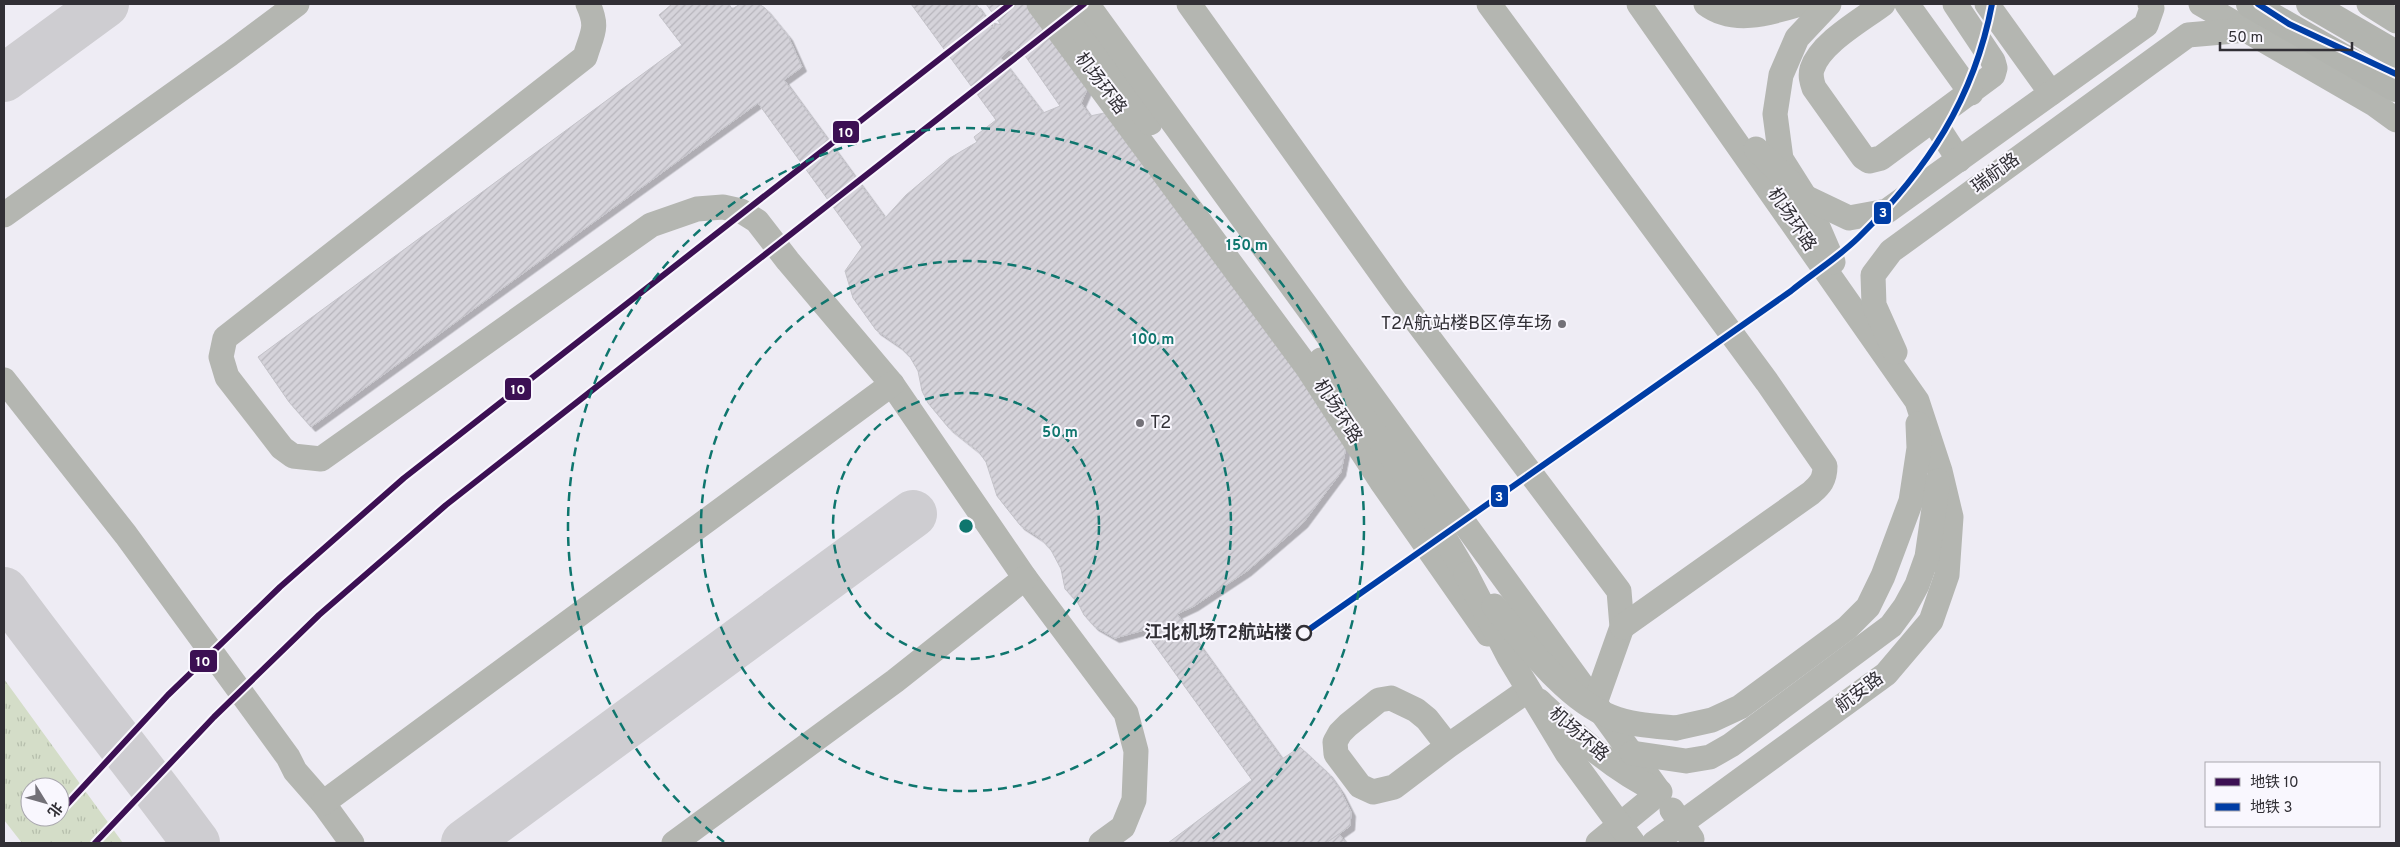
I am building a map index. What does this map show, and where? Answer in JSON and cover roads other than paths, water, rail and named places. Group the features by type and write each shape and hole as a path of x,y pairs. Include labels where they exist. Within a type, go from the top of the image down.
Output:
{"highway":[{"path":"2310,4 2396,54"},
{"path":"2248,17 2396,88"}],"street":[{"path":"4,214 230,54 297,4"},
{"path":"588,4 595,18 594,29 585,57 225,338 221,357 227,377 282,448 293,456 321,459 651,225 697,209 723,207 741,210 757,221 788,262 892,384 1025,578 1126,712 1136,752 1134,800 1123,827 1101,843"},
{"name":"机场环路","path":"1039,4 1307,367 1387,489 1528,690 1598,753 1666,801"},
{"name":"机场环路","path":"1064,4 1415,488 1466,574"},
{"name":"机场环路","path":"1087,4 1666,801"},
{"path":"1189,4 1401,301 1619,591 1622,627 1596,703"},
{"path":"1489,4 1767,382 1825,466 1825,476 1821,484 1810,493 1622,627"},
{"name":"机场环路","path":"1639,4 1714,108 1917,401 1940,471"},
{"path":"1706,4 1714,10 1743,17 1800,4"},
{"path":"1829,4 1797,38 1781,75 1775,114 1782,159 1804,197 1857,316"},
{"path":"1883,4 1825,48 1812,70 1814,88 1863,157 1869,161 1881,158 1993,75 1995,68 1993,61 1955,4"},
{"path":"1907,4 1971,93"},
{"path":"1988,4 2051,93"},
{"name":"瑞航路","path":"1804,197 1849,218 1887,211 2146,25 2152,8 2150,4"},
{"path":"2202,4 2248,17 2396,120"},
{"path":"2369,4 2396,21"},
{"name":"瑞航路","path":"1917,401 1874,305 1873,275 1891,251 2188,35 2248,17"},
{"path":"1714,108 1804,197"},
{"path":"1934,120 1959,160"},
{"path":"4,380 126,535 288,757 296,771 323,803 352,843"},
{"path":"323,803 892,384"},
{"path":"1466,574 1552,674 1580,697 1610,717 1636,724 1676,728 1712,720 1740,707 1847,628 1868,607 1884,576 1910,501 1919,448 1917,401"},
{"path":"1632,753 1686,761 1710,757 1731,745 1891,626 1905,607 1917,585 1927,557 1940,471"},
{"name":"航安路","path":"1654,843 1886,674 1931,621 1947,575 1951,517 1940,471"},
{"path":"1466,574 1510,657 1567,754 1633,843"},
{"path":"674,843 895,681 1025,578"},
{"path":"1448,746 1528,690"},
{"path":"1598,843 1666,801 1694,841"}],"metro line":[{"name":"10","path":"70,801 168,695 280,587 404,478 1010,4"},
{"name":"10","path":"95,843 214,717 319,615 446,505 1084,4"},
{"name":"3","path":"1304,633 1791,291 1859,237 1906,186 1944,131 1960,102 1973,71 1984,39 1992,4"},
{"name":"3","path":"2258,4 2289,24 2396,74"}],"place":[{"name":"T2A航站楼B区停车场","path":"1562,324"},
{"name":"T2","path":"1140,423"},
{"name":"江北机场T2航站楼","path":"1304,633"}]}
